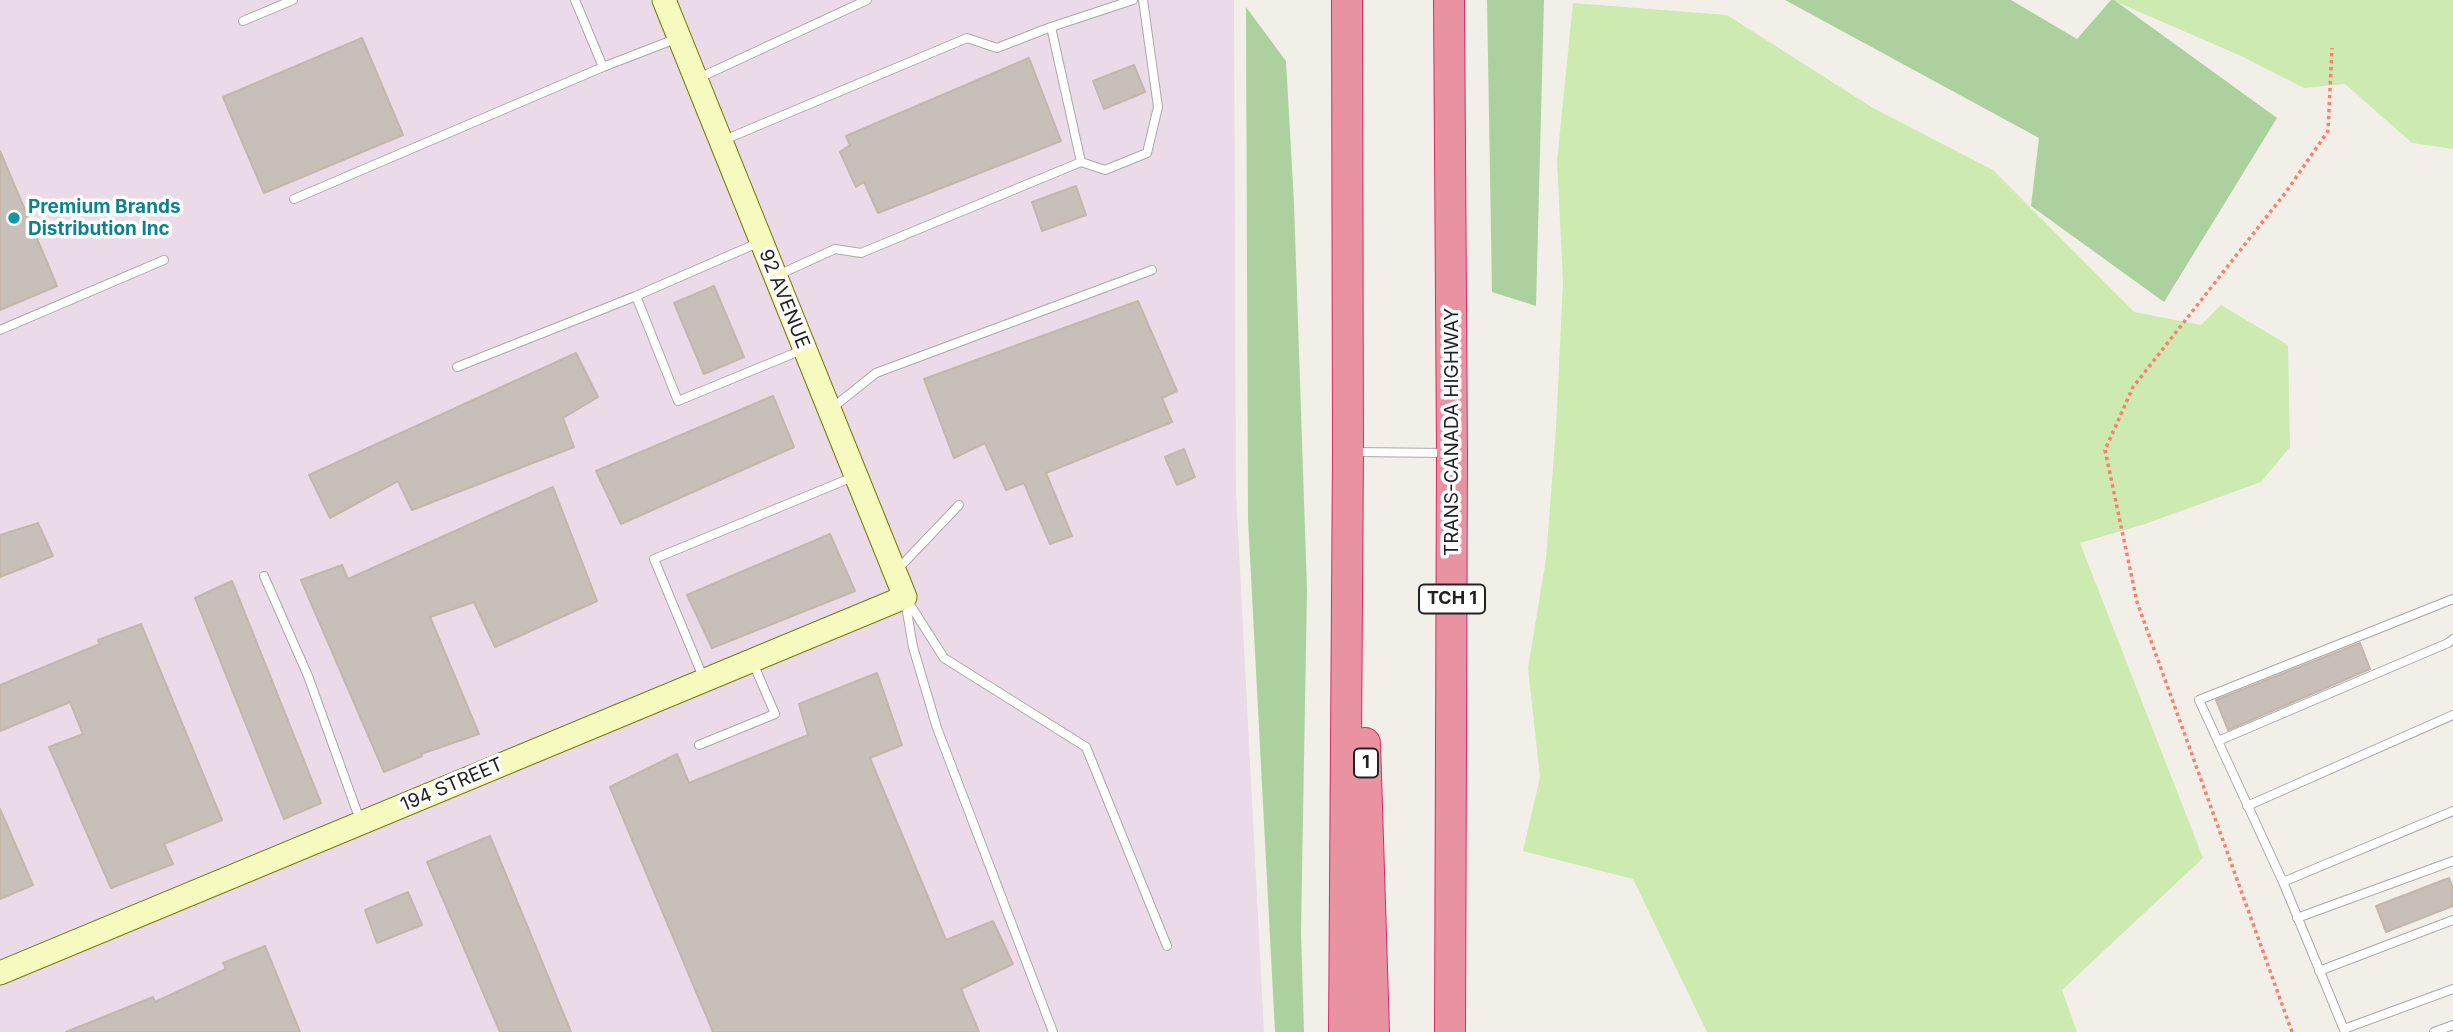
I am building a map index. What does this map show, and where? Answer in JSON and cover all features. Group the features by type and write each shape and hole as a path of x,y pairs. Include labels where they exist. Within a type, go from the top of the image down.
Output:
{"highway":[{"path":"1344,1032 1348,0"},
{"name":"TRANS-CANADA HIGHWAY","path":"1449,0 1452,453 1450,1032"},
{"name":"1","path":"1348,495 1365,728 1374,1032"}],"street":[{"name":"92 AVENUE","path":"664,0 905,597"},
{"name":"194 STREET","path":"0,972 905,597"}],"lane":[{"path":"243,21 293,0"},
{"path":"575,0 603,67"},
{"path":"696,80 867,0"},
{"path":"721,142 967,38 997,48 1133,0"},
{"path":"775,276 835,249 862,253 1081,162 1105,170 1147,153 1158,107 1143,0"},
{"path":"1051,27 1081,162"},
{"path":"294,199 679,37"},
{"path":"457,367 636,296 761,241"},
{"path":"0,330 164,260"},
{"path":"829,410 876,373 1152,270"},
{"path":"636,296 678,401 804,348"},
{"path":"1348,452 1452,453"},
{"path":"704,680 654,559 856,476"},
{"path":"895,572 959,505"},
{"path":"264,576 308,676 361,823"},
{"path":"905,597 944,658 1086,747 1167,946"},
{"path":"905,597 912,647 937,728 1053,1032"},
{"path":"2453,598 2199,700 2283,883 2344,1030 2453,989"},
{"path":"2218,741 2453,639"},
{"path":"699,745 775,714 752,660"},
{"path":"2247,806 2453,717"},
{"path":"2283,883 2453,811"},
{"path":"2297,918 2453,861"},
{"path":"2319,971 2453,920"},
{"path":"2434,1032 2453,1025"}],"path":[{"path":"2292,1032 2137,602 2105,450 2133,387 2286,192 2328,131 2332,48"}],"shaded area":[{"path":"0,0 1234,0 1236,492 1264,1032 0,1032"}],"green space":[{"path":"1487,0 1544,0 1536,306 1492,292"},
{"path":"1785,0 2011,0 2077,39 2111,0 2114,0 2277,118 2164,302 2031,206 2039,138"},
{"path":"2112,0 2453,0 2453,149 2412,143 2345,84 2304,88 2241,56"},
{"path":"1573,3 1727,15 1873,108 1993,170 2134,312 2201,325 2221,305 2288,345 2290,447 2261,482 2145,524 2080,543 2203,858 2062,990 2077,1032 1707,1032 1633,879 1523,851 1540,777 1528,668 1546,559 1556,428 1563,282 1557,161"},
{"path":"1246,7 1286,61 1294,203 1307,590 1301,931 1304,1032 1275,1032 1248,519"}],"building":[{"path":"362,38 403,135 264,193 223,97"},
{"path":"1029,58 1061,141 878,213 864,182 856,187 840,152 850,145 846,136"},
{"path":"1134,65 1145,92 1104,109 1093,81"},
{"name":"Premium Brands Distribution Inc","path":"0,151 57,286 0,310"},
{"path":"1076,186 1086,215 1042,231 1032,202"},
{"path":"714,286 744,357 704,374 674,303"},
{"path":"1138,301 1177,391 1162,398 1172,422 1046,473 1072,536 1050,544 1024,483 1006,490 985,443 954,458 924,379"},
{"path":"576,353 598,397 563,418 574,447 412,510 398,481 330,518 309,475"},
{"path":"773,396 794,447 621,524 596,471"},
{"path":"1184,449 1195,477 1177,485 1165,457"},
{"path":"553,487 597,601 495,647 474,602 430,617 479,734 421,754 422,756 384,772 301,580 342,565 348,579"},
{"path":"38,523 53,556 0,577 0,535"},
{"path":"830,534 855,591 712,648 687,595"},
{"path":"232,581 321,803 284,819 195,598"},
{"path":"141,624 222,820 164,844 173,864 111,888 49,747 83,734 70,702 0,731 0,685 100,644 98,640"},
{"path":"2360,643 2370,669 2228,730 2216,700"},
{"path":"877,673 902,745 870,758 946,940 993,921 1013,964 961,989 979,1032 713,1032 610,787 677,754 689,783 808,735 799,704"},
{"path":"0,809 33,885 0,899"},
{"path":"490,836 571,1032 500,1032 427,862"},
{"path":"2449,878 2453,888 2453,906 2386,932 2376,906"},
{"path":"408,892 422,925 377,943 365,910"},
{"path":"265,946 300,1032 66,1032 153,997 155,1002 226,969 223,963"}],"place":[{"name":"Premium Brands Distribution Inc","path":"14,218"}]}
